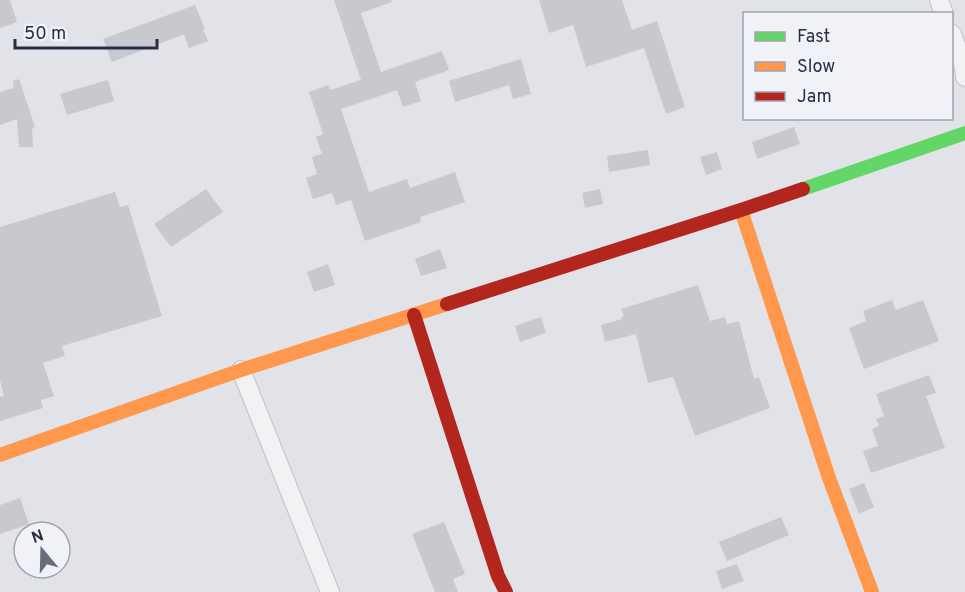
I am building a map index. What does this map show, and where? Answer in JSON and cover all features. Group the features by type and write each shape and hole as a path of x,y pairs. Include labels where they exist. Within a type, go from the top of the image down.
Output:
{"street":[{"path":"953,39 964,67 965,78"},
{"path":"0,454 241,369 741,210 965,133"},
{"path":"741,210 829,478 872,592"},
{"path":"414,315 498,576 506,592"},
{"path":"241,369 330,592"}],"building":[{"path":"0,0 10,0 17,22 0,28"},
{"path":"334,0 391,0 392,2 361,13 381,72 442,51 449,70 415,82 421,101 403,107 397,90 341,109 369,192 407,179 410,188 455,172 465,202 420,217 421,222 365,241 351,200 336,205 332,193 313,199 306,178 317,174 312,157 322,154 316,137 323,134 309,92 328,85 330,90 361,80"},
{"path":"539,0 622,0 632,30 657,21 685,107 666,114 644,48 586,67 573,25 549,33"},
{"path":"195,5 208,41 189,48 182,35 112,62 103,39"},
{"path":"521,59 531,94 513,99 509,85 455,102 449,81"},
{"path":"19,79 35,127 32,128 33,147 19,147 17,119 0,125 0,92 13,88 14,91 13,81"},
{"path":"108,80 114,101 67,115 60,94"},
{"path":"794,127 800,144 757,159 752,142"},
{"path":"648,150 650,165 609,172 607,156"},
{"path":"717,152 722,169 706,175 700,157"},
{"path":"206,189 223,212 171,247 154,224"},
{"path":"600,189 603,204 585,208 582,193"},
{"path":"115,192 120,207 128,205 162,316 62,346 65,356 43,363 54,396 41,400 43,408 0,421 0,397 4,396 0,380 0,227"},
{"path":"440,249 447,268 421,276 415,259"},
{"path":"328,264 335,285 314,292 307,272"},
{"path":"698,285 710,321 725,317 727,324 739,321 754,379 759,377 770,408 695,436 673,377 648,383 636,334 605,342 601,325 622,319 621,317 624,316 621,309"},
{"path":"892,300 896,310 923,300 939,341 864,369 849,328 866,321 863,311"},
{"path":"541,317 546,333 520,342 515,326"},
{"path":"929,375 936,393 926,396 945,448 871,473 863,451 878,446 872,429 879,426 876,419 884,416 876,394"},
{"path":"864,483 874,507 859,514 849,489"},
{"path":"20,498 28,520 12,520 12,530 0,534 0,505"},
{"path":"781,517 789,535 727,561 719,542"},
{"path":"444,522 465,574 453,579 458,592 435,592 412,534"},
{"path":"737,564 744,581 722,589 716,571"}],"traffic: fast":[{"path":"803,189 965,133"}],"traffic: slow":[{"path":"741,210 829,478 872,592"},
{"path":"0,455 241,370 447,304"}],"traffic: jam":[{"path":"447,304 803,189"},
{"path":"414,315 498,576 506,592"}]}
